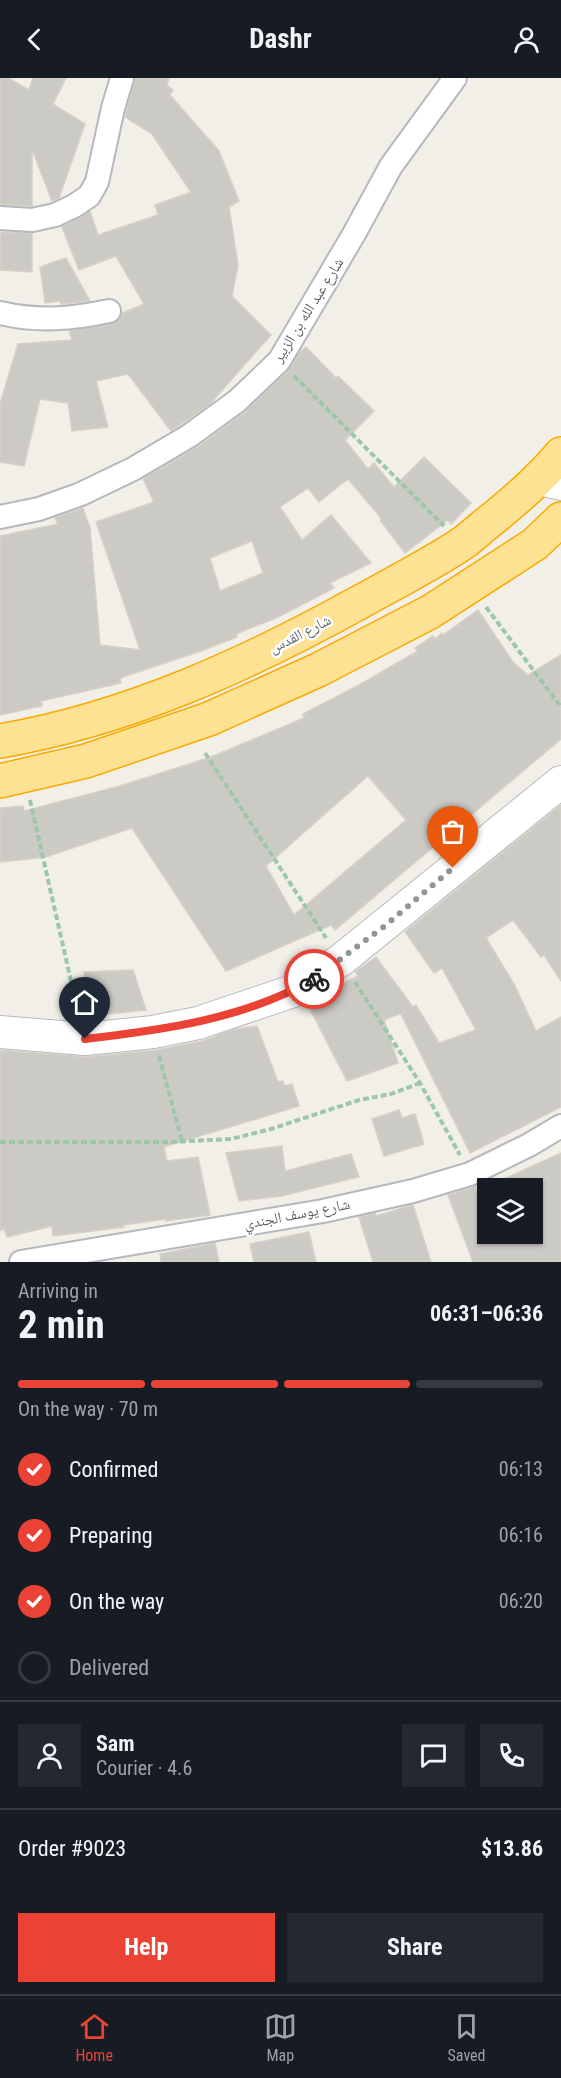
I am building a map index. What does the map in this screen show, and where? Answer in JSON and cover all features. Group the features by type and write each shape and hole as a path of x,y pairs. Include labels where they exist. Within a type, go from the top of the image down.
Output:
{"highway":[{"name":"شارع القدس","path":"0,741 81,723 184,688 297,637 464,542 550,481 561,454"},
{"path":"12,778 86,761 209,719 299,679 430,612 548,541 561,519"}],"street":[{"path":"0,218 32,220 55,215 89,196 97,182 122,78"},
{"name":"شارع عبد الله بن الزبير","path":"0,517 39,509 81,494 133,469 189,436 237,401 279,361 391,166 455,78"},
{"path":"0,313 49,320 76,318 109,311"},
{"path":"0,1032 85,1039 153,1032 198,1023 293,991 341,960 561,782"},
{"name":"شارع يوسف الجندي","path":"21,1262 323,1211 413,1191 471,1174 561,1126"}],"path":[{"path":"279,361 451,533"},
{"path":"486,606 561,707"},
{"path":"205,753 420,1083 471,1174"},
{"path":"12,778 85,1039"},
{"path":"153,1032 182,1141"},
{"path":"0,1142 231,1139 359,1100 391,1094 420,1083"}],"building":[{"path":"0,78 8,78 29,90 33,78 66,78 53,104 85,124 59,198 52,201 32,149 32,206 2,205 0,203"},
{"path":"135,78 169,78 167,85 173,90 170,95 219,151 239,201 229,207 238,265 232,296 271,335 209,405 171,431 128,374 96,381 108,427 72,431 68,403 40,399 24,466 0,462 0,404 18,344 72,340 69,331 112,324 118,321 122,313 144,304 116,256 79,270 62,227 90,211 98,235 158,215 155,205 191,192 152,134 125,117"},
{"path":"1,232 32,233 32,272 0,270"},
{"path":"66,258 90,301 45,303 40,267"},
{"path":"306,347 336,378 338,376 374,411 345,440 368,469 374,463 394,487 424,457 471,503 451,524 448,520 405,553 380,520 382,519 348,479 319,502 308,488 280,507 302,540 331,515 371,563 330,583 334,588 276,618 236,634 237,637 120,678 121,683 41,701 42,706 0,715 0,536 58,524 55,518 83,508 90,528 100,645 140,650 96,522 154,502 143,479 196,448 245,412 288,371 299,353","holes":["252,541 263,573 220,591 210,558"]},
{"path":"478,610 513,662 528,675 561,655 561,739 335,930 331,925 226,971 132,828 46,857 0,862 0,808 23,806 24,811 120,786 211,757 304,718 303,714 418,651 415,648 433,636 435,639 442,633 443,635","holes":["368,776 406,820 294,915 266,866"]},
{"path":"561,805 561,981 544,955 541,957 513,920 486,938 514,984 536,1031 561,1017 561,1107 470,1153 401,1014 407,1011 384,1020 398,1063 347,1081 307,1003 358,976 355,972 376,957 413,1007 416,1005 439,1043 476,1030 442,968 434,973 405,932"},
{"path":"133,970 146,1010 90,1016 84,972"},
{"path":"257,1026 278,1082 283,1081 284,1086 292,1084 299,1106 164,1147 167,1161 198,1157 210,1215 166,1221 166,1219 53,1236 52,1226 7,1237 4,1229 0,1231 0,1050 87,1057 157,1050 202,1041 235,1029"},
{"path":"399,1110 402,1118 415,1114 424,1144 384,1156 372,1119"},
{"path":"282,1146 285,1171 351,1154 359,1177 281,1196 239,1201 226,1153"},
{"path":"561,1153 561,1262 473,1262 448,1195 475,1187 477,1192 477,1244 543,1244 543,1178 506,1178"},
{"path":"413,1205 431,1262 373,1262 359,1217 375,1213 376,1216"},
{"path":"309,1232 316,1262 254,1262 250,1244"},
{"path":"215,1243 219,1262 161,1262 160,1254"}],"way so far":[{"path":"314,979 386,925 453,868"}],"route":[{"path":"85,1039 153,1032 198,1023 293,991 314,979"}]}
